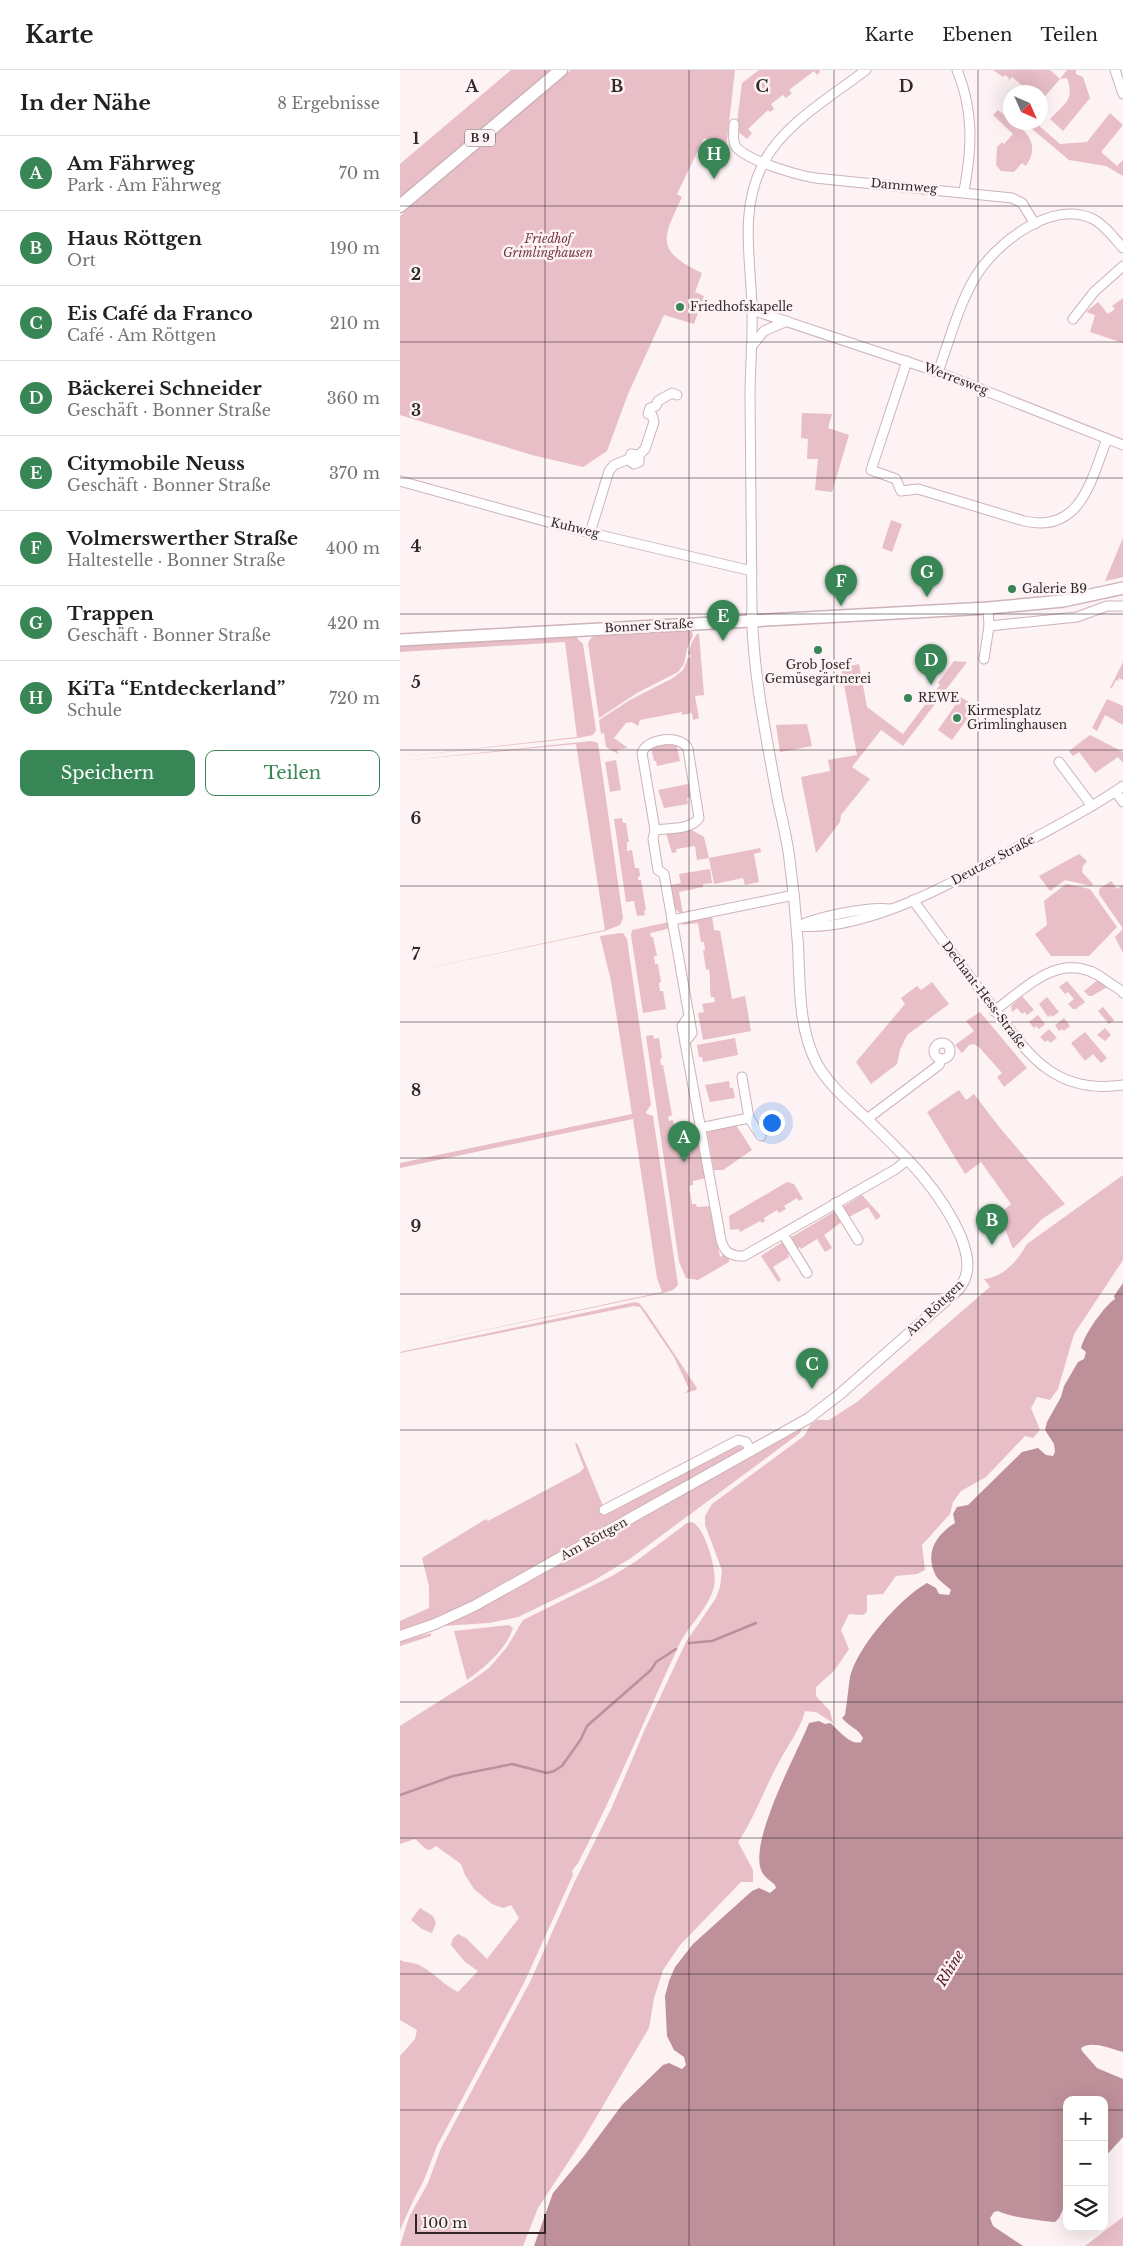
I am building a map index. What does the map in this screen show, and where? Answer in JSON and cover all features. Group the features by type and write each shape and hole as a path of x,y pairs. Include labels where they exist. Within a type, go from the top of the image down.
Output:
{"main road":[{"name":"B 9","path":"400,206 561,70"},
{"name":"Bonner Straße","path":"400,640 752,617 988,608 1063,601 1123,588"}],"street":[{"path":"656,830 689,825 696,822 699,818 688,749 684,742 678,740 649,744 642,751 656,830 653,839 658,870 664,874 692,1033 684,1042 720,1240 725,1250 734,1256 744,1256 896,1169 908,1159 825,1076 811,1049 801,1004 797,926 789,852 758,685 752,617 752,310 748,240 749,205 754,184 763,162 784,134 866,70"},
{"path":"957,70 969,108 971,148 964,191"},
{"path":"1115,70 1123,94"},
{"name":"Dammweg","path":"734,124 736,147 763,162 799,176 964,191 1018,200 1035,224"},
{"path":"938,372 976,276 1000,247 1035,224 1066,214 1087,217 1102,225 1123,248"},
{"path":"1073,319 1094,292 1123,266"},
{"name":"Werresweg","path":"752,310 938,372 1123,445"},
{"path":"751,348 764,332 786,321"},
{"path":"907,361 871,470 896,478 901,491 918,489 1024,522 1051,522 1072,512 1082,501 1107,439"},
{"path":"590,533 609,471 614,465 629,459 634,453 639,455 646,449 654,422 652,415 648,414 650,408 656,406 658,401 672,393 677,395"},
{"name":"Kuhweg","path":"400,481 590,533 752,571"},
{"path":"988,626 1077,617 1086,612 1107,606 1123,606"},
{"path":"984,660 988,608"},
{"path":"1058,762 1092,806"},
{"path":"1119,789 1123,802"},
{"name":"Deutzer Straße","path":"797,926 814,919 877,907 890,909 913,900 984,865 1092,806 1119,789"},
{"path":"672,920 794,894"},
{"name":"Dechant-Hess-Straße","path":"913,900 994,1011 1029,1054 1055,1075 1086,1086 1123,1085"},
{"path":"994,1011 1045,974 1064,967 1082,968 1092,971 1123,993"},
{"path":"866,1119 939,1065 941,1059"},
{"path":"742,1076 750,1118 761,1136"},
{"path":"700,1128 750,1118"},
{"name":"Am Röttgen","path":"400,1636 435,1624 474,1606 809,1418 840,1394 958,1290 965,1280 968,1268 964,1243 950,1215 927,1180 908,1159"},
{"path":"835,1203 858,1240"},
{"path":"783,1234 807,1273"},
{"name":"Am Röttgen","path":"604,1510 738,1440 746,1442 751,1451"}],"green space":[{"path":"511,70 552,70 400,199 400,164"},
{"name":"Friedhof Grimlinghausen","path":"571,70 735,70 726,149 704,138 677,194 682,197 667,233 667,242 670,250 676,257 702,273 695,292 704,296 694,324 664,315 628,394 607,451 583,467 532,455 400,415 400,216"},
{"path":"759,70 819,70 820,72 817,75 814,71 789,90 792,93 786,98 783,95 771,104 774,109 770,112 768,110 748,129 752,133 747,139 736,130 742,83"},
{"path":"993,70 1050,70 1060,79 1048,93 1048,85 1022,85 1012,77 1008,81 1009,78 1005,75 1003,77"},
{"path":"1067,70 1076,70 1076,74 1083,77 1090,98 1063,131 1050,119 1064,106 1069,97 1070,92 1067,78 1060,79"},
{"path":"998,110 1003,114 1003,124 993,115"},
{"path":"1110,113 1123,125 1101,152 1117,166 1123,160 1123,176 1106,166 1069,160 1033,130 1044,130 1060,144 1087,142"},
{"path":"1009,130 1023,130 1026,133 1032,148 1031,156 1026,166 1022,163 1014,172 1001,171 996,165 997,147 1002,142 1004,144 1013,134"},
{"path":"1123,298 1123,343 1090,332 1095,315 1086,312 1098,302 1108,314 1115,309 1112,306"},
{"path":"802,413 832,414 828,428 849,435 832,492 815,490 818,459 807,459 808,439 801,438"},
{"path":"891,520 902,524 892,552 882,548"},
{"path":"1123,538 1123,577 1105,581"},
{"path":"691,629 693,635 687,649 684,664 678,672 637,693 599,718 588,643 591,638 599,634"},
{"path":"697,634 699,634 704,695 695,696 699,718 693,720 692,713 682,715 682,712 640,720 638,726 632,722 626,723 614,738 628,748 617,750 618,754 606,747 604,733 601,734 599,720 630,700 673,678 683,670 688,658 690,658 691,655 688,654"},
{"path":"571,635 583,644 596,730 593,735 578,738 400,757 577,737 565,642 400,652 400,645"},
{"path":"954,661 967,662 903,746 881,730 852,767 870,779 841,815 840,822 816,853 801,777 830,771 828,760 857,755 841,668 859,664 867,707 903,734 940,685 938,683"},
{"path":"1123,662 1123,680 1119,678 1110,688"},
{"name":"Kirmesplatz Grimlinghausen","path":"961,697 976,707 952,740 938,730"},
{"path":"1107,699 1123,706 1123,725 1105,715 1097,731 1092,728"},
{"path":"807,724 812,746 780,752 776,725"},
{"path":"1090,735 1123,752 1123,763 1118,757 1095,773 1079,752 1073,756 1069,751"},
{"path":"591,741 598,743 623,918 620,925 605,931 400,974 605,930 576,744 400,761"},
{"path":"676,742 680,761 657,766 651,747"},
{"path":"616,760 621,790 610,792 605,762"},
{"path":"688,784 690,797 687,798 688,804 664,808 658,790"},
{"path":"622,818 623,823 626,823 629,842 627,842 627,851 632,850 635,868 639,868 640,876 638,880 641,880 646,910 644,911 645,915 637,916 634,901 626,902 614,819"},
{"path":"690,829 704,837 709,858 697,860 695,846 676,849 677,852 672,853 666,833"},
{"path":"760,848 761,852 754,854 759,882 745,885 743,878 714,884 709,858"},
{"path":"1079,854 1087,861 1083,866 1082,872 1093,884 1092,886 1065,880 1050,891 1039,876"},
{"path":"710,869 712,883 679,892 683,913 680,913 675,909 671,885 681,883 679,874"},
{"path":"1111,881 1117,889 1123,885 1123,953 1115,937 1122,930 1122,927 1099,894 1099,889"},
{"path":"1066,884 1090,889 1117,927 1089,956 1051,956 1035,934 1047,925 1044,901"},
{"path":"712,916 714,930 720,931 732,999 745,996 751,1031 703,1040 698,1013 704,1012 702,1004 715,1002 714,997 711,997 709,969 706,970 703,950 705,950 704,942 701,942 698,923 682,925 683,922"},
{"path":"669,922 670,925 667,929 650,933 651,937 653,937 657,956 654,956 655,964 658,964 661,982 659,983 660,991 663,991 666,1009 643,1013 631,935 632,930"},
{"path":"623,933 627,939 651,1105 646,1112 653,1116 678,1285 673,1290 663,1293 400,1348 662,1292 657,1278 633,1119 400,1168 400,1163 632,1114 611,981 600,936"},
{"path":"1098,980 1107,987 1089,996 1084,991"},
{"path":"1067,981 1085,1002 1076,1009 1073,1009 1068,1004 1074,999 1068,992 1065,994 1059,987"},
{"path":"932,982 949,1004 907,1035 900,1050 897,1064 871,1084 856,1062 905,1004 901,998 917,986 921,990"},
{"path":"1022,996 1034,1010 1027,1015 1025,1012 1022,1014 1017,1008 1012,1012 1011,1006"},
{"path":"1047,997 1059,1012 1052,1017 1051,1015 1048,1017 1039,1004"},
{"path":"1103,1007 1114,1020 1109,1024 1098,1011"},
{"path":"980,1012 1027,1068 1004,1087 997,1077 1002,1073 979,1047 974,1044 969,1045 962,1053 955,1045 974,1031 966,1021"},
{"path":"1038,1015 1045,1024 1039,1029 1036,1026 1034,1028 1029,1022"},
{"path":"1064,1018 1070,1026 1064,1031 1062,1029 1059,1031 1055,1025"},
{"path":"1105,1028 1111,1035 1105,1041 1097,1035"},
{"path":"1049,1029 1057,1038 1050,1043 1048,1040 1045,1042 1040,1037"},
{"path":"1085,1032 1107,1058 1101,1063 1093,1054 1085,1061 1071,1043"},
{"path":"653,1035 654,1039 659,1038 662,1058 660,1059 661,1065 663,1065 672,1115 668,1117 669,1121 673,1120 676,1138 672,1139 673,1142 694,1139 701,1146 706,1178 693,1181 693,1185 689,1186 692,1204 696,1204 697,1207 711,1206 720,1257 725,1254 729,1257 729,1262 698,1280 686,1278 679,1262 646,1036"},
{"path":"735,1038 738,1055 703,1062 702,1057 699,1057 697,1045"},
{"path":"729,1081 735,1098 710,1102 705,1085"},
{"path":"959,1090 966,1100 974,1094 1000,1128 1065,1204 1042,1219 1013,1249 999,1214 1011,1204 981,1162 965,1174 927,1112"},
{"path":"736,1125 752,1150 723,1170 714,1170 707,1131"},
{"path":"1123,1175 1123,1260 1074,1334 1058,1389 1050,1400 1037,1397 1031,1408 1040,1430 1033,1438 1025,1436 986,1477 961,1491 953,1502 950,1514 922,1545 925,1570 917,1574 896,1576 883,1594 867,1595 867,1612 863,1615 849,1614 841,1630 849,1649 834,1671 816,1687 816,1696 830,1711 833,1723 816,1712 805,1711 797,1731 738,1842 753,1870 753,1882 741,1882 680,1945 663,1970 654,1998 649,2028 584,2138 538,2208 523,2246 400,2246 409,2217 428,2183 441,2148 530,1982 575,1881 612,1807 645,1729 686,1642 716,1598 720,1587 722,1570 705,1525 705,1516 712,1504 804,1436 811,1424 817,1420 829,1420 857,1402 990,1287 984,1279 998,1275 1010,1267 1027,1244"},
{"path":"787,1182 794,1184 803,1199 799,1201 797,1198 784,1206 786,1209 779,1213 777,1210 764,1218 765,1221 762,1223 760,1221 740,1232 739,1229 730,1230 729,1216"},
{"path":"862,1195 881,1216 876,1220 868,1207 847,1218 841,1208"},
{"path":"837,1210 843,1221 824,1235 832,1248 825,1252 817,1239 801,1249 800,1247 796,1249 790,1238"},
{"path":"784,1241 792,1253 773,1267 781,1280 778,1282 761,1256"},
{"path":"635,1302 639,1303 647,1313 697,1388 696,1390 685,1393 689,1389 674,1357 640,1307 634,1306 400,1353 400,1352"},
{"path":"799,1429 800,1433 631,1558 593,1581 518,1617 489,1623 443,1626"},
{"path":"577,1443 606,1513 731,1448 739,1446 744,1448 744,1451 476,1599 433,1620 400,1632 400,1621 429,1608 429,1586 422,1558 486,1519 488,1521 580,1472 584,1468 575,1444"},
{"path":"692,1522 697,1526 706,1541 712,1561 715,1580 711,1595 679,1645 605,1809 578,1863 572,1871 573,1875 524,1983 437,2146 424,2180 400,2230 400,2056 415,2039 417,2030 400,2020 400,1960 417,1964 458,1992 478,1971 465,1962 451,1945 453,1938 458,1934 466,1938 487,1959 519,1918 511,1905 503,1908 492,1904 474,1889 465,1875 461,1864 436,1846 430,1850 426,1849 415,1839 400,1844 400,1726 489,1668 507,1647 523,1620 612,1576 635,1562 687,1523"},
{"path":"509,1625 513,1628 500,1651 488,1664 467,1680 454,1631"},
{"path":"431,1633 431,1636 400,1646 400,1641"},
{"path":"420,1908 433,1916 436,1923 432,1933 422,1929 411,1920"},
{"path":"1123,2217 1123,2246 1085,2246 1105,2231 1108,2231 1108,2228"}],"water":[{"name":"Rhine","path":"1123,1283 1123,2052 1096,2045 1081,2048 1097,2068 1123,2079 1123,2137 1108,2154 1108,2096 1063,2096 1063,2210 1059,2218 1055,2222 1042,2221 998,2211 994,2212 990,2218 993,2226 1023,2246 534,2246 553,2193 584,2156 622,2105 663,2065 669,2063 682,2069 686,2065 684,2057 674,2050 667,2036 665,1996 669,1981 675,1967 693,1944 752,1891 759,1888 770,1893 776,1888 762,1872 759,1858 761,1841 767,1820 809,1723 819,1721 825,1724 830,1723 848,1739 857,1743 861,1742 863,1738 861,1735 842,1718 845,1715 850,1677 861,1652 881,1624 916,1590 927,1583 936,1588 939,1594 949,1595 951,1590 937,1578 931,1560 937,1539 955,1523 953,1514 957,1507 968,1505 1022,1452 1038,1448 1046,1455 1053,1456 1055,1452 1054,1444 1045,1430 1047,1422 1078,1362 1084,1359 1086,1352 1081,1348 1086,1336 1100,1314 1115,1299 1114,1296"}],"waterway":[{"path":"689,1643 712,1641 756,1623"},
{"path":"400,1795 453,1776 512,1764 547,1773 554,1771 562,1766 581,1739 587,1726 651,1670 656,1662 676,1649"}],"place":[{"name":"KiTa “Entdeckerland”","path":"714,179"},
{"name":"Friedhofskapelle","path":"680,307"},
{"name":"Galerie B9","path":"1012,589"},
{"name":"Trappen","path":"927,597"},
{"name":"Volmerswerther Straße","path":"841,606"},
{"name":"Citymobile Neuss","path":"723,641"},
{"name":"Grob Josef Gemüsegärtnerei","path":"818,650"},
{"name":"Bäckerei Schneider","path":"931,685"},
{"name":"REWE","path":"908,698"},
{"name":"Kirmesplatz Grimlinghausen","path":"957,718"},
{"name":"Am Fährweg","path":"684,1162"},
{"name":"Haus Röttgen","path":"992,1245"},
{"name":"Eis Café da Franco","path":"812,1389"}]}
